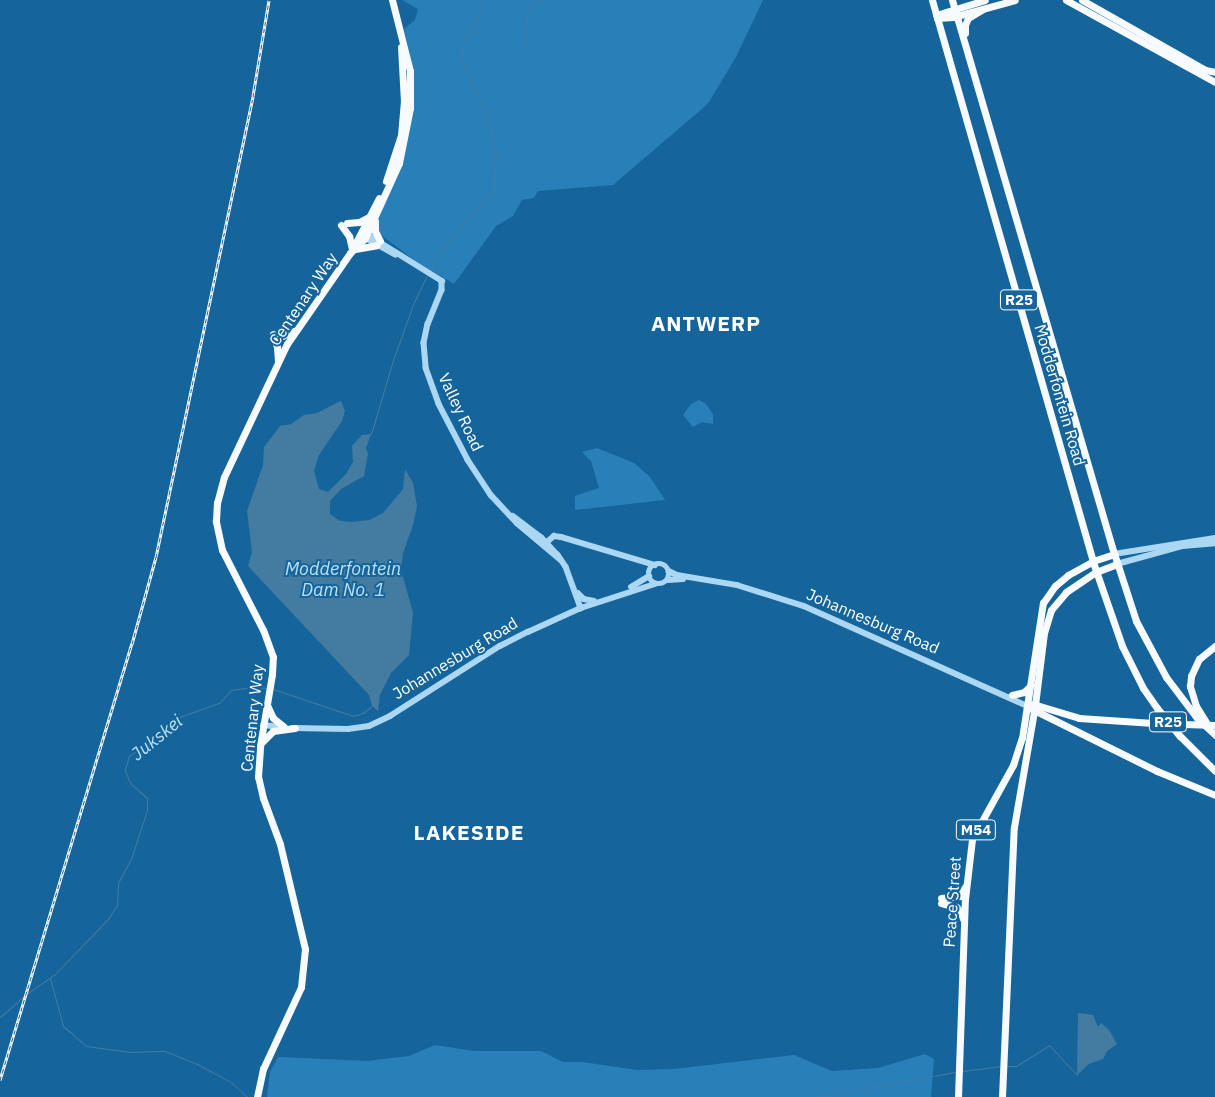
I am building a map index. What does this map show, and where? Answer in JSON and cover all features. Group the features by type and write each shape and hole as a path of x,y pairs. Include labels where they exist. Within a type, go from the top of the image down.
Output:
{"main road":[{"name":"Centenary Way","path":"257,1097 258,1083 267,1058 301,987 306,958 303,931 290,879 259,785 260,746 273,657 269,645 226,561 219,541 216,521 217,503 224,478 294,331 363,235 399,162 406,137 410,108 410,71 401,42 392,0"},
{"name":"Modderfontein Road","path":"932,0 1096,572 1122,646 1143,688 1180,736 1215,771"},
{"name":"Modderfontein Road","path":"952,0 1114,554 1136,621 1155,659 1179,696 1215,734"},
{"path":"959,0 973,4"},
{"path":"956,13 985,0"},
{"path":"937,17 983,9 1015,0"},
{"path":"1066,0 1215,81"},
{"path":"1082,0 1205,70 1215,72"},
{"path":"978,86 965,25 970,16 983,9"},
{"path":"373,217 378,243 352,251 344,224 359,222 373,217"},
{"path":"278,363 274,335 294,331"},
{"name":"Peace Street","path":"1002,1097 1014,827 1032,725 1031,685 1039,614 1042,603 1055,586 1068,575 1093,560 1114,554"},
{"name":"M54","path":"1096,572 1117,564"},
{"name":"Peace Street","path":"958,1097 964,929 972,839 1013,766 1032,706 1040,670 1047,622 1051,610 1066,592 1096,572"},
{"path":"1215,646 1204,653 1195,664 1190,676 1190,686 1196,706 1215,734"},
{"path":"1012,695 1024,692 1031,685"},
{"path":"267,702 273,718 284,727"},
{"path":"1032,706 1049,717 1157,771 1215,795"},
{"path":"1032,706 1079,718 1215,725"},
{"path":"1032,725 1037,720 1049,717"},
{"path":"260,746 266,736 273,731 295,728"},
{"path":"964,929 960,910 941,901 960,896 967,880"}],"street":[{"path":"363,235 378,243"},
{"name":"Valley Road","path":"378,243 442,281 442,290 428,324 424,343 431,384 468,460 491,495 518,522"},
{"path":"518,522 547,542 566,567 580,607"},
{"path":"518,522 560,560"},
{"path":"547,542 554,536 561,537 655,565 662,564 669,571 668,580 662,584 632,589"},
{"path":"1114,554 1215,538"},
{"path":"1117,564 1184,546 1215,543"},
{"path":"642,560 650,569"},
{"path":"632,589 649,576 650,569 655,565"},
{"name":"Johannesburg Road","path":"669,571 725,582 804,606 1032,706"},
{"path":"649,576 656,584"},
{"name":"Johannesburg Road","path":"668,580 698,580 756,591"},
{"path":"574,586 581,597 594,601"},
{"name":"Johannesburg Road","path":"263,725 295,728 357,728 386,718 500,646 580,607 632,589"},
{"name":"Johannesburg Road","path":"580,607 632,589"},
{"name":"Johannesburg Road","path":"950,670 1012,695 1032,706"}],"shaded area":[{"path":"402,0 763,0 736,57 709,102 703,108 613,185 538,191 534,198 522,200 513,216 496,226 454,284 417,262 377,230 377,222 404,156 412,111 410,54 404,29 415,20 418,9"},
{"path":"699,400 706,404 713,414 713,424 702,422 693,427 683,415 691,404"},
{"path":"597,448 634,463 650,477 665,500 575,510 575,496 599,488 591,461 582,452"},
{"path":"435,1045 474,1051 541,1051 563,1062 582,1062 637,1070 674,1069 794,1055 832,1071 878,1068 925,1054 934,1059 931,1097 267,1097 270,1072 278,1057 367,1061 409,1056"}],"water":[{"name":"Modderfontein Dam No. 1","path":"341,401 345,411 342,421 319,455 314,471 319,489 328,492 346,474 353,462 352,446 362,435 371,434 366,448 368,454 364,476 341,489 330,501 330,514 340,521 352,522 369,520 383,513 403,489 405,469 413,483 417,506 413,525 403,553 401,570 413,613 409,655 391,673 380,695 378,711 372,706 369,695 248,566 252,552 247,511 263,465 264,447 280,426 291,424 304,415 317,413"},
{"path":"1078,1013 1093,1015 1098,1027 1101,1023 1109,1030 1117,1044 1107,1051 1103,1059 1089,1064 1077,1075"}],"waterway":[{"path":"430,270 438,254 494,189 496,151 487,116 461,58 464,39 481,14 483,0"},
{"path":"524,49 527,13 534,3 541,0"},
{"path":"371,434 393,360 414,302 427,275"},
{"name":"Jukskei","path":"0,1017 25,995 54,975 108,919 117,905 118,883 131,859 147,810 147,798 131,784 125,770 129,756 166,730 177,718 219,703 231,690 252,687 267,688"},
{"name":"Jukskei","path":"273,689 353,716 363,713 372,706"},
{"path":"50,978 63,1026 86,1046 131,1052 165,1051 197,1064 231,1082 247,1097"},
{"path":"1006,1066 1016,1066 1049,1045 1077,1075"},
{"path":"962,1071 1000,1066"},
{"path":"819,1097 955,1072"}],"railway":[{"path":"0,1080 132,644 156,557 253,96 269,0"}],"district":[{"name":"ANTWERP","path":"706,323"},
{"name":"LAKESIDE","path":"469,832"}]}
